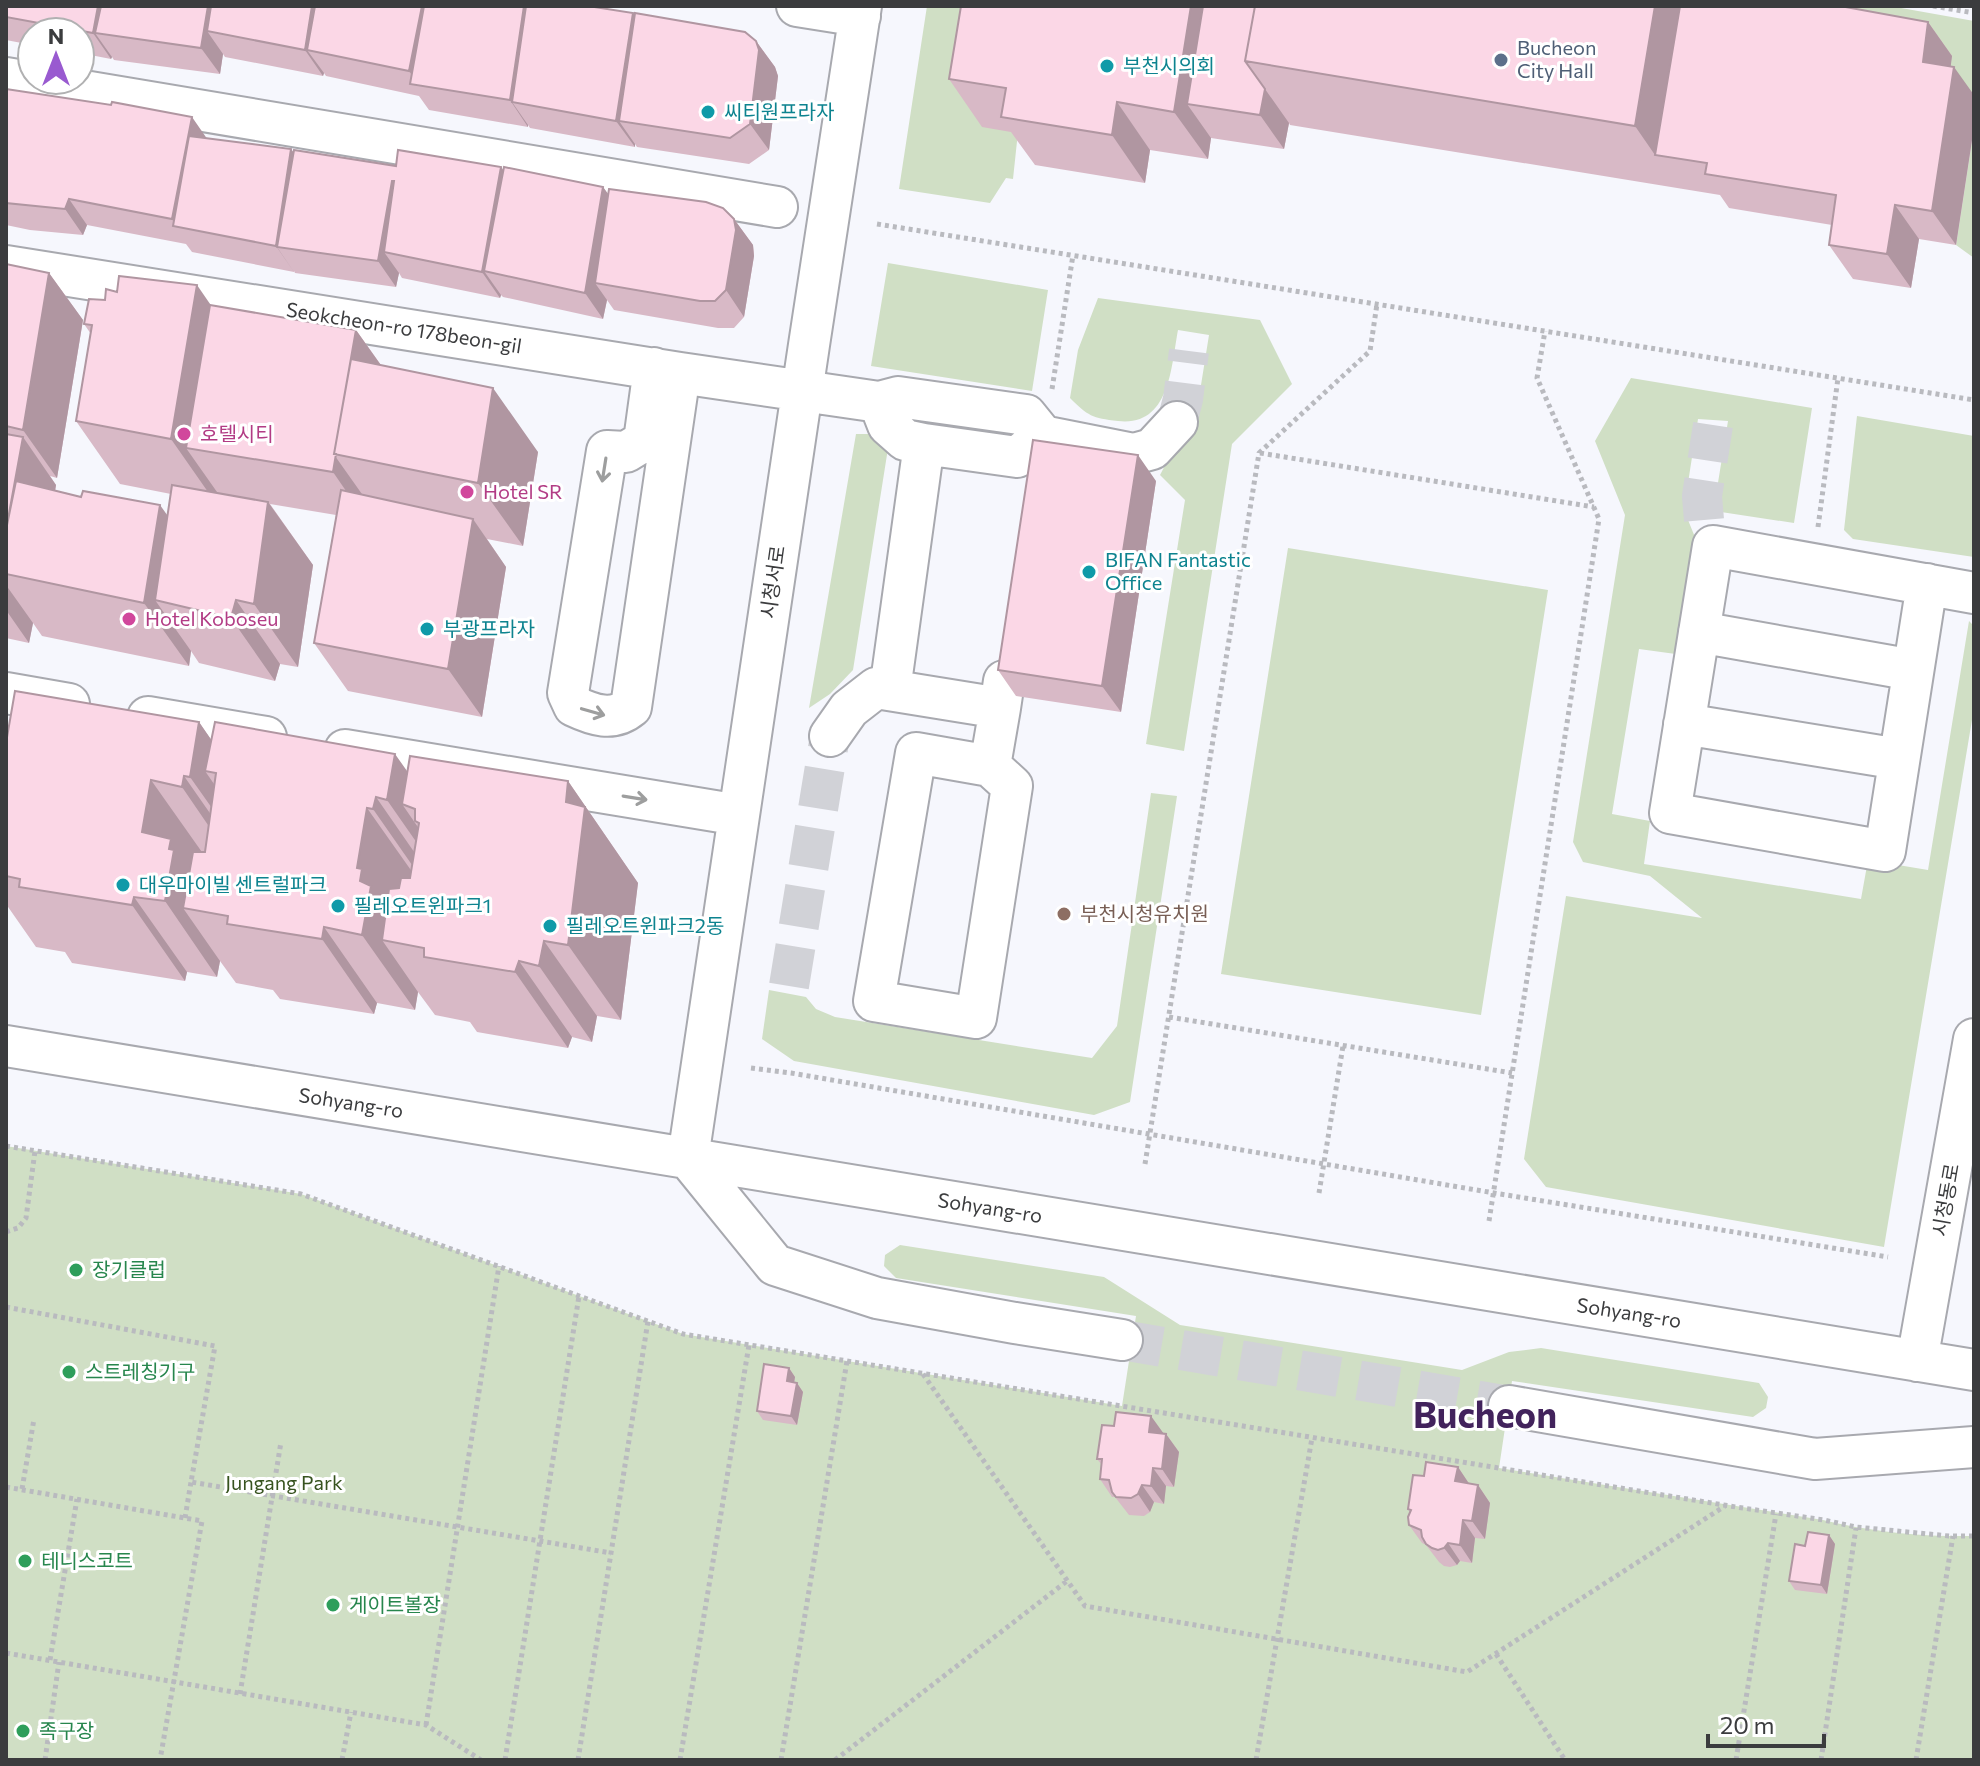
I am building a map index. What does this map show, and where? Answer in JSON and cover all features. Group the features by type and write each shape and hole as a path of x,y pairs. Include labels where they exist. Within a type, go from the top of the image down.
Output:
{"street":[{"path":"797,6 861,11"},
{"name":"시청서로","path":"688,1158 861,11"},
{"path":"6,78 777,207"},
{"name":"Seokcheon-ro 178beon-gil","path":"6,266 802,391 879,402 898,397 1026,415 1043,436"},
{"path":"667,370 631,707 622,714 604,717 574,706 568,693 607,451 626,452 644,441 667,370"},
{"path":"879,402 888,425 905,440 924,444 1017,457 1043,436"},
{"path":"1043,436 1134,454 1152,449 1177,422"},
{"path":"1035,482 1043,436"},
{"path":"890,690 924,444"},
{"path":"1927,584 1885,851 1670,813 1699,632 1708,533 1974,593"},
{"path":"1699,632 1913,670"},
{"path":"990,766 1009,647"},
{"path":"830,736 849,709 876,688 1000,708"},
{"path":"6,693 739,815"},
{"path":"1684,724 1899,759"},
{"path":"916,753 990,766 1012,786 976,1018 874,1001 916,753"},
{"name":"시청동로","path":"1917,1361 1974,1039"},
{"name":"Sohyang-ro","path":"6,1046 1974,1370"},
{"path":"688,1158 775,1265 877,1298 1122,1340"},
{"path":"1509,1406 1815,1459 1974,1447"}],"path":[{"path":"1933,6 1974,13"},
{"path":"877,224 1974,400"},
{"path":"1051,395 1073,255"},
{"path":"1145,1164 1259,453 1370,351 1377,304"},
{"path":"1489,1221 1599,519 1537,378 1545,331"},
{"path":"1818,527 1838,378"},
{"path":"1259,453 1594,507"},
{"path":"1169,1017 1512,1073"},
{"path":"1319,1193 1343,1046"},
{"path":"751,1068 1888,1257"},
{"path":"6,1146 301,1194 683,1334 1856,1527 1974,1536"},
{"path":"6,1232 18,1228 26,1218 35,1151"},
{"path":"426,1725 499,1266"},
{"path":"505,1760 579,1296"},
{"path":"6,1307 215,1346 185,1518"},
{"path":"578,1760 648,1321"},
{"path":"680,1760 749,1345"},
{"path":"781,1760 847,1361"},
{"path":"922,1373 1085,1606 1467,1672 1726,1506"},
{"path":"22,1489 34,1419"},
{"path":"1256,1760 1312,1437"},
{"path":"240,1694 281,1442"},
{"path":"191,1482 611,1553"},
{"path":"6,1487 202,1521 160,1760"},
{"path":"50,1660 77,1499"},
{"path":"1736,1760 1776,1514"},
{"path":"1821,1760 1856,1527"},
{"path":"1916,1760 1953,1536"},
{"path":"835,1760 1067,1581"},
{"path":"6,1653 426,1725 481,1760"},
{"path":"1496,1654 1565,1760"},
{"path":"45,1760 59,1662"},
{"path":"342,1760 351,1712"}],"green space":[{"path":"927,6 1002,6 1018,132 1013,179 1006,178 990,203 899,189"},
{"path":"1838,6 1890,6 1974,21 1974,100"},
{"path":"1974,127 1974,258 1956,245"},
{"path":"888,263 1048,290 1032,391 871,366"},
{"path":"1098,298 1260,320 1292,384 1232,444 1184,751 1146,744 1185,500 1160,475 1171,454 1187,438 1197,410 1209,335 1178,330 1165,392 1148,415 1118,421 1096,417 1070,398 1078,350"},
{"path":"1631,378 1812,408 1794,523 1721,512 1716,495 1728,421 1698,419 1685,502 1688,520 1699,547 1683,655 1639,649 1612,814 1650,821 1644,864 1861,899 1868,860 1928,870 1969,621 1974,626 1974,708 1884,1247 1546,1187 1524,1159 1566,896 1702,918 1650,876 1583,862 1573,842 1625,515 1595,441"},
{"path":"1857,416 1974,436 1974,557 1853,539 1844,530"},
{"path":"856,434 873,434 889,442 853,670 830,694 809,708"},
{"path":"1288,548 1548,590 1481,1015 1221,974"},
{"path":"1151,793 1177,796 1130,1102 1094,1115 794,1061 762,1039 769,990 806,997 816,1009 835,1017 1092,1058 1117,1026"},
{"name":"Jungang Park","path":"6,1146 301,1194 683,1334 1122,1406 1136,1316 896,1278 884,1266 885,1255 900,1245 1104,1277 1180,1325 1462,1370 1509,1352 1541,1348 1759,1383 1768,1397 1766,1408 1753,1417 1512,1381 1499,1468 1879,1531 1974,1536 1974,1760 6,1760"}],"building":[{"path":"6,6 98,6 96,17 6,17"},
{"path":"101,6 208,6 201,48 96,33"},
{"path":"211,6 312,6 305,50 207,31"},
{"path":"315,6 422,6 409,71 307,50"},
{"path":"424,6 524,6 510,100 410,84"},
{"path":"526,6 588,6 633,13 616,121 512,102"},
{"path":"961,6 1191,6 1174,112 1117,102 1112,135 1001,117 1006,88 949,79"},
{"path":"1203,6 1255,6 1245,61 1265,89 1260,115 1187,104"},
{"name":"Bucheon City Hall","path":"1255,6 1655,6 1635,126 1245,61"},
{"path":"1680,6 1840,6 1928,22 1923,62 1954,67 1932,211 1895,205 1887,254 1829,245 1836,195 1705,174 1707,163 1655,155"},
{"name":"씨티원프라자","path":"635,13 745,32 756,41 759,50 750,124 730,138 619,121"},
{"path":"6,89 16,91 16,96 52,96 111,105 112,102 192,117 172,219 69,199 65,209 6,203"},
{"path":"189,136 291,149 276,246 173,226"},
{"path":"294,150 396,166 398,150 501,167 482,272 384,252 394,181 378,261 277,247"},
{"path":"504,167 603,187 585,293 484,271"},
{"path":"609,189 706,202 723,208 734,219 736,230 726,290 715,301 700,301 595,283"},
{"path":"6,264 49,273 23,430 6,426"},
{"path":"119,276 197,285 171,439 76,421 92,325 84,324 89,299 105,300 106,289 117,292"},
{"path":"210,305 356,330 333,472 186,448"},
{"path":"351,359 493,388 478,483 334,454"},
{"path":"6,434 23,437 6,530"},
{"name":"BIFAN Fantastic Office","path":"1033,440 1138,455 1102,686 998,670"},
{"path":"16,481 81,497 83,491 160,505 144,603 6,574 6,530"},
{"path":"172,485 268,502 254,604 236,600 231,618 155,600"},
{"path":"341,490 473,519 448,669 314,643"},
{"path":"15,691 199,722 190,777 184,776 182,787 151,780 142,832 171,839 169,849 174,850 165,901 134,897 132,905 19,887 20,879 6,876 6,743"},
{"path":"215,722 395,754 387,800 376,797 373,809 367,808 357,868 362,869 360,881 371,886 362,935 324,927 322,939 227,924 228,916 183,908 193,852 205,852 216,773 205,771"},
{"path":"410,756 568,781 566,802 585,807 568,945 544,941 539,966 519,961 515,972 424,957 424,948 382,940 389,889 399,888 401,878 410,878 419,823 415,821 415,809 402,804"},
{"path":"764,1364 789,1368 787,1381 797,1383 791,1416 757,1411"},
{"path":"1116,1412 1151,1416 1149,1432 1166,1434 1162,1469 1153,1468 1151,1486 1142,1485 1138,1494 1131,1498 1116,1497 1109,1480 1100,1479 1102,1459 1097,1459 1102,1425 1114,1426"},
{"path":"1426,1462 1458,1467 1455,1481 1478,1485 1472,1521 1463,1520 1460,1545 1448,1543 1438,1550 1432,1548 1426,1544 1421,1530 1409,1525 1413,1475 1424,1476"},
{"path":"1808,1532 1829,1535 1821,1585 1789,1581 1795,1544 1805,1546"}],"tunnel":[{"path":"1177,422 1189,351"},
{"path":"1704,520 1702,496 1713,425"},
{"path":"789,986 830,736"},
{"path":"1122,1340 1509,1406"}],"place":[{"name":"Bucheon City Hall","path":"1501,60"},
{"name":"부천시의회","path":"1107,66"},
{"name":"씨티원프라자","path":"708,112"},
{"name":"호텔시티","path":"184,434"},
{"name":"Hotel SR","path":"467,492"},
{"name":"BIFAN Fantastic Office","path":"1089,572"},
{"name":"Hotel Koboseu","path":"129,619"},
{"name":"부광프라자","path":"427,629"},
{"name":"대우마이빌 센트럴파크","path":"123,885"},
{"name":"필레오트윈파크1","path":"338,906"},
{"name":"부천시청유치원","path":"1064,914"},
{"name":"필레오트윈파크2동","path":"550,926"},
{"name":"장기클럽","path":"76,1270"},
{"name":"스트레칭기구","path":"69,1372"},
{"name":"테니스코트","path":"25,1561"},
{"name":"게이트볼장","path":"333,1605"},
{"name":"족구장","path":"23,1731"}],"district":[{"name":"Bucheon","path":"1485,1415"}]}
